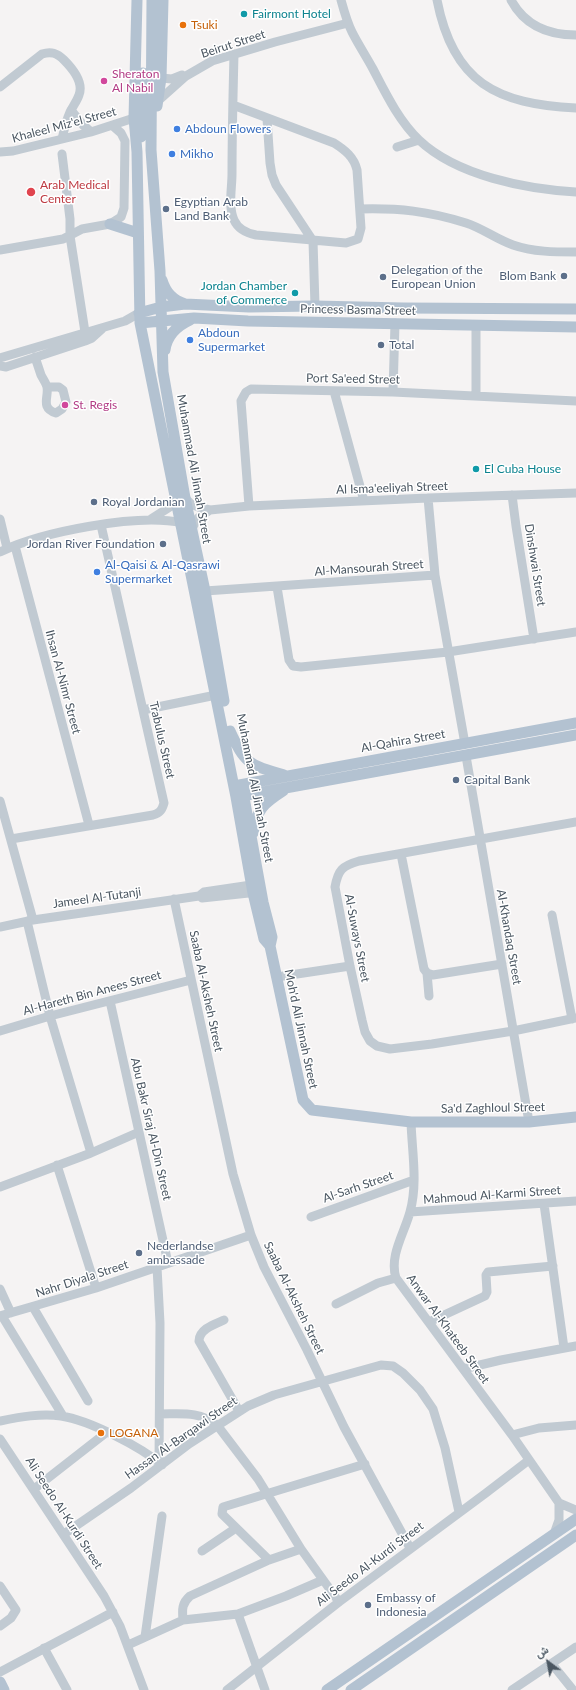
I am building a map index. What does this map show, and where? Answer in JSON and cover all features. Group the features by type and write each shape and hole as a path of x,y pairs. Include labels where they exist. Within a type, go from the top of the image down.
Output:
{"main road":[{"name":"Muhammad Ali Jinnah Street","path":"152,0 151,150 160,271 163,372 182,523 216,696 238,785"},
{"name":"Muhammad Ali Jinnah Street","path":"151,150 161,78 163,0"},
{"name":"Muhammad Ali Jinnah Street","path":"138,2 134,118 137,152 140,318 180,501 191,530 205,591 257,888"},
{"name":"Muhammad Ali Jinnah Street","path":"137,152 142,134 138,2"},
{"path":"110,224 138,234"},
{"path":"160,271 163,284 171,297 189,305"},
{"name":"Princess Basma Street","path":"140,318 161,307 189,305 576,310"},
{"name":"Princess Basma Street","path":"140,318 161,320 194,318 248,321 576,327"},
{"path":"163,372 165,347 168,339 176,328 194,318"},
{"name":"Al-Qahira Street","path":"238,785 576,723"},
{"path":"230,730 239,750 248,762 260,768 286,775"},
{"path":"240,796 576,735"},
{"path":"252,840 259,810 266,802 288,787"},
{"name":"Muhammad Ali Jinnah Street","path":"240,796 252,840 257,888"},
{"name":"Moh'd Ali Jinnah Street","path":"257,888 272,938 270,946 303,1100 308,1107 317,1110 411,1122"},
{"name":"Sa'd Zaghloul Street","path":"411,1122 529,1122 576,1118"},
{"path":"327,1690 576,1519"},
{"path":"351,1690 575,1539"},
{"path":"0,1682 4,1690"}],"street":[{"path":"341,0 347,20 390,102 419,140 434,152 455,164 500,181 576,192"},
{"path":"437,0 448,36 457,55 473,76 485,86 522,102 576,108"},
{"path":"511,0 522,16 541,30 556,34 576,35"},
{"name":"Beirut Street","path":"161,78 170,80 177,78 212,59 347,20"},
{"name":"Beirut Street","path":"158,101 186,76 212,59 234,54 274,40"},
{"path":"0,87 36,58 49,52 56,53 64,60 79,79 81,88 79,96 71,110 62,139"},
{"path":"233,105 334,143 348,153 358,170 361,228 358,239 346,243 313,241 248,233 242,230 234,221 232,209 233,105 234,54"},
{"path":"71,110 91,132"},
{"name":"Khaleel Miz'el Street","path":"0,152 13,151 91,132 134,118"},
{"path":"267,118 272,175 276,185 313,241 315,306"},
{"path":"0,250 52,241 70,236 82,229 110,224 121,217 124,208 125,141 121,133 113,126"},
{"path":"397,147 419,140"},
{"path":"62,154 70,219 70,236 85,332"},
{"path":"360,209 404,209 427,212 467,223 513,245 550,252 576,252"},
{"path":"189,305 194,318"},
{"path":"0,358 85,332 140,318"},
{"path":"393,392 395,323"},
{"path":"476,325 476,394"},
{"path":"0,366 6,367 88,340 104,327"},
{"path":"36,357 41,376 47,387"},
{"name":"Port Sa'eed Street","path":"249,506 241,410 242,396 252,389 476,394 576,401"},
{"path":"334,391 364,501"},
{"name":"Al Isma'eeliyah Street","path":"180,501 210,510 249,506 576,493"},
{"name":"Dinshwai Street","path":"512,496 534,639"},
{"path":"428,498 435,575"},
{"path":"149,519 159,515 180,501"},
{"path":"191,530 198,518 210,510"},
{"name":"Ihsan Al-Nimr Street","path":"0,519 7,549 89,825"},
{"path":"7,549 38,539 101,525 149,519 182,523"},
{"name":"Trabulus Street","path":"11,839 158,814 164,803 101,525"},
{"name":"Al-Mansourah Street","path":"205,591 435,575 465,744"},
{"path":"277,587 289,660 293,666 301,667 448,652 576,632"},
{"path":"143,710 216,696"},
{"name":"Al-Khandaq Street","path":"466,756 529,1122"},
{"path":"0,801 11,839 30,920 50,1016 91,1153"},
{"name":"Al-Suways Street","path":"574,1019 513,1031 400,1048 383,1048 377,1046 370,1041 365,1032 350,966 336,887 337,875 341,869 348,864 576,822"},
{"path":"400,854 421,960 427,973 429,996"},
{"name":"Jameel Al-Tutanji","path":"0,927 30,920 199,896 204,892 257,888"},
{"name":"Saaba Al-Aksheh Street","path":"174,899 233,1174 251,1235 264,1268 322,1382 410,1548"},
{"path":"552,915 574,1019"},
{"path":"427,973 433,975 502,964"},
{"path":"277,977 350,966"},
{"name":"Al-Hareth Bin Anees Street","path":"0,1031 50,1016 191,980"},
{"name":"Abu Bakr Siraj Al-Din Street","path":"110,1001 168,1263"},
{"name":"Anwar Al-Khateeb Street","path":"411,1122 414,1180 410,1212 393,1265 396,1278 512,1435 559,1503"},
{"path":"0,1187 91,1153 139,1132"},
{"path":"57,1165 96,1288"},
{"name":"Al-Sarh Street","path":"311,1217 414,1180"},
{"name":"Mahmoud Al-Karmi Street","path":"410,1212 576,1201"},
{"path":"544,1204 564,1348"},
{"name":"Nahr Diyala Street","path":"4,1315 96,1288 251,1235"},
{"path":"429,1322 485,1296 487,1292 486,1275 488,1272 553,1266"},
{"path":"157,1267 160,1323 161,1464"},
{"path":"336,1304 378,1284 396,1278"},
{"path":"0,1289 4,1315 63,1416"},
{"path":"33,1307 88,1401"},
{"path":"224,1320 202,1332 199,1336 199,1341 239,1410"},
{"path":"463,1369 576,1346"},
{"name":"Hassan Al-Barqawi Street","path":"64,1534 239,1410 274,1395 376,1366 389,1365 398,1369 409,1378 429,1402 436,1417 445,1448 460,1512"},
{"path":"160,1414 197,1415 209,1419 217,1425 240,1454 301,1549 339,1602"},
{"path":"0,1421 30,1416 63,1416 107,1432 161,1464"},
{"path":"512,1435 539,1428 576,1425"},
{"path":"34,1489 107,1432"},
{"name":"Ali Seedo Al-Kurdi Street","path":"0,1439 64,1534 113,1612 128,1645 144,1690"},
{"name":"Ali Seedo Al-Kurdi Street","path":"227,1690 339,1602 529,1460"},
{"path":"269,1560 222,1514 224,1507 365,1464"},
{"path":"554,1534 559,1520 559,1503 576,1510"},
{"path":"145,1637 162,1516"},
{"path":"202,1551 236,1528"},
{"path":"183,1620 183,1604 190,1596 269,1560 301,1549"},
{"path":"128,1645 183,1620 238,1614 323,1580"},
{"path":"0,1586 16,1610 11,1618 0,1626"},
{"path":"0,1672 113,1612"},
{"path":"238,1614 265,1690"},
{"path":"512,1690 576,1647"},
{"path":"44,1648 67,1690"},
{"path":"552,1664 573,1690"}],"place":[{"name":"Fairmont Hotel","path":"244,14"},
{"name":"Tsuki","path":"183,25"},
{"name":"Sheraton Al Nabil","path":"104,81"},
{"name":"Abdoun Flowers","path":"177,129"},
{"name":"Mikho","path":"172,154"},
{"name":"Arab Medical Center","path":"31,192"},
{"name":"Egyptian Arab Land Bank","path":"166,209"},
{"name":"Blom Bank","path":"564,276"},
{"name":"Delegation of the European Union","path":"383,277"},
{"name":"Jordan Chamber of Commerce","path":"295,293"},
{"name":"Abdoun Supermarket","path":"190,340"},
{"name":"Total","path":"381,345"},
{"name":"St. Regis","path":"65,405"},
{"name":"El Cuba House","path":"476,469"},
{"name":"Royal Jordanian","path":"94,502"},
{"name":"Jordan River Foundation","path":"163,544"},
{"name":"Al-Qaisi & Al-Qasrawi Supermarket","path":"97,572"},
{"name":"Capital Bank","path":"456,780"},
{"name":"Nederlandse ambassade","path":"139,1253"},
{"name":"LOGANA","path":"101,1433"},
{"name":"Embassy of Indonesia","path":"368,1605"}]}
